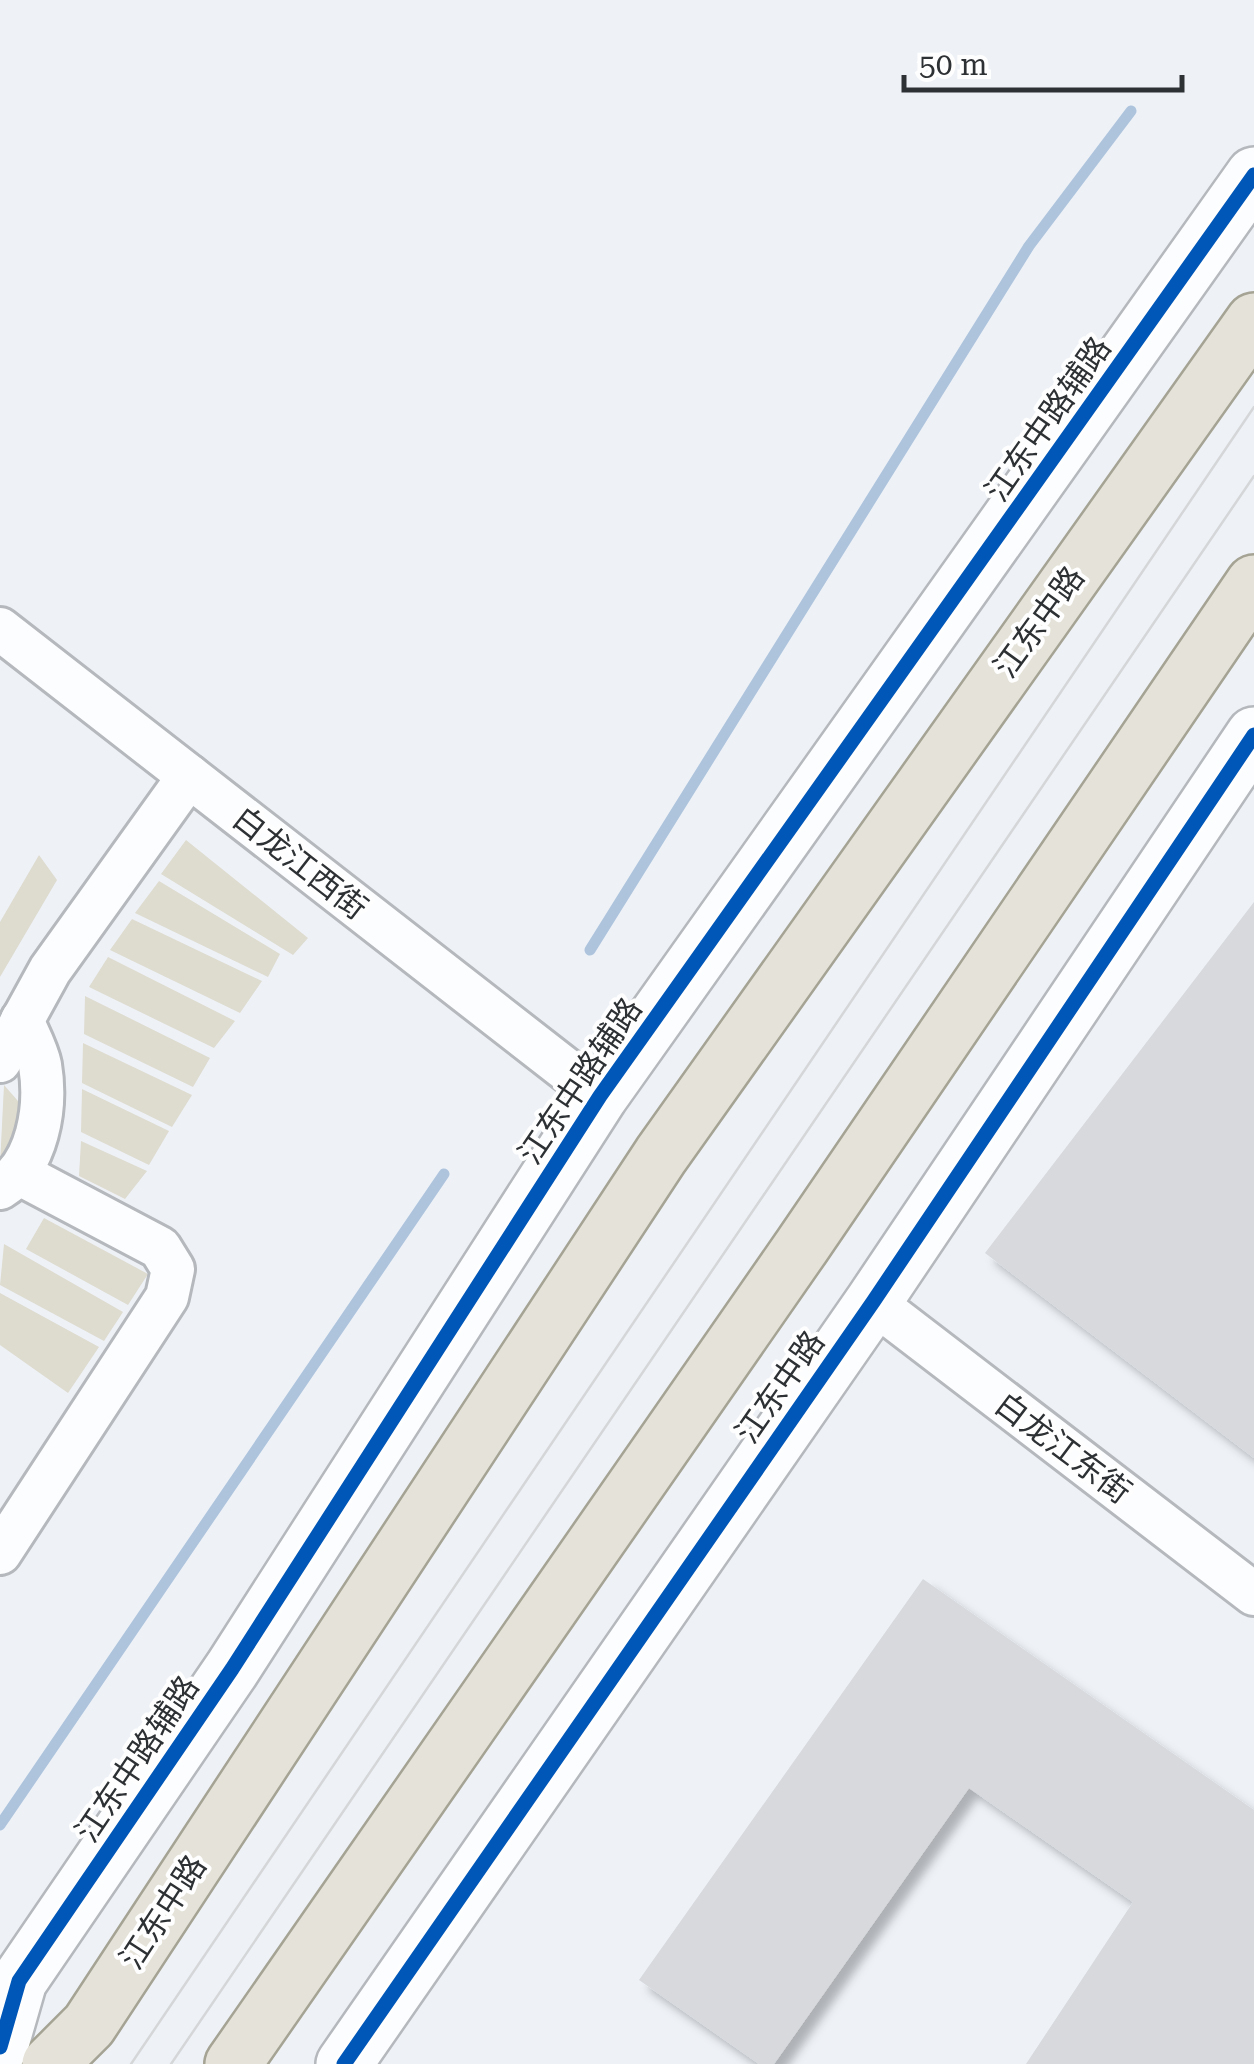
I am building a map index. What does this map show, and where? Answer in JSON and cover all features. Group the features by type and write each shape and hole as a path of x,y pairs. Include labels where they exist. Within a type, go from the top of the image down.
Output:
{"main road":[{"name":"江东中路","path":"50,2064 90,2024 662,1155 1254,321"},
{"name":"江东中路","path":"233,2064 802,1246 1254,583"}],"street":[{"name":"江东中路辅路","path":"0,2047 19,1981 232,1669 600,1096 1254,175"},
{"name":"白龙江西街","path":"0,629 600,1096"},
{"name":"江东中路","path":"344,2064 872,1302 1254,736"},
{"path":"0,1061 50,970 189,776"},
{"path":"0,1553 167,1298 173,1269 160,1248 9,1180 36,1141 42,1098 40,1063 22,1020"},
{"name":"白龙江东街","path":"872,1302 1254,1594"}],"shaded area":[{"path":"186,840 308,938 293,955 161,874"},
{"path":"39,855 57,880 0,977 0,922"},
{"path":"159,881 280,954 268,977 135,913"},
{"path":"132,919 262,981 240,1013 110,950"},
{"path":"108,957 235,1021 214,1048 89,987"},
{"path":"85,996 210,1058 193,1087 84,1034"},
{"path":"83,1043 192,1095 172,1127 82,1083"},
{"path":"4,1085 18,1101 19,1131 0,1164"},
{"path":"82,1089 169,1131 149,1165 81,1132"},
{"path":"81,1141 147,1171 125,1199 79,1176"},
{"path":"44,1218 148,1274 128,1305 26,1249"},
{"path":"4,1244 123,1312 104,1341 0,1285"},
{"path":"0,1293 99,1347 68,1393 0,1345"}],"building":[{"path":"1254,902 1254,1458 985,1253"},
{"path":"923,1579 1254,1810 1254,2064 1026,2064 1133,1902 969,1788 774,2064 759,2064 639,1980"}],"waterway":[{"path":"590,950 1029,246 1131,111"},
{"path":"0,1825 444,1174"}],"tram line":[{"path":"131,2064 1254,407"},
{"path":"171,2064 1254,476"}],"cycle path":[{"path":"0,2047 19,1981 232,1669 600,1096 1254,175"},
{"path":"344,2064 873,1302 1254,735"}]}
